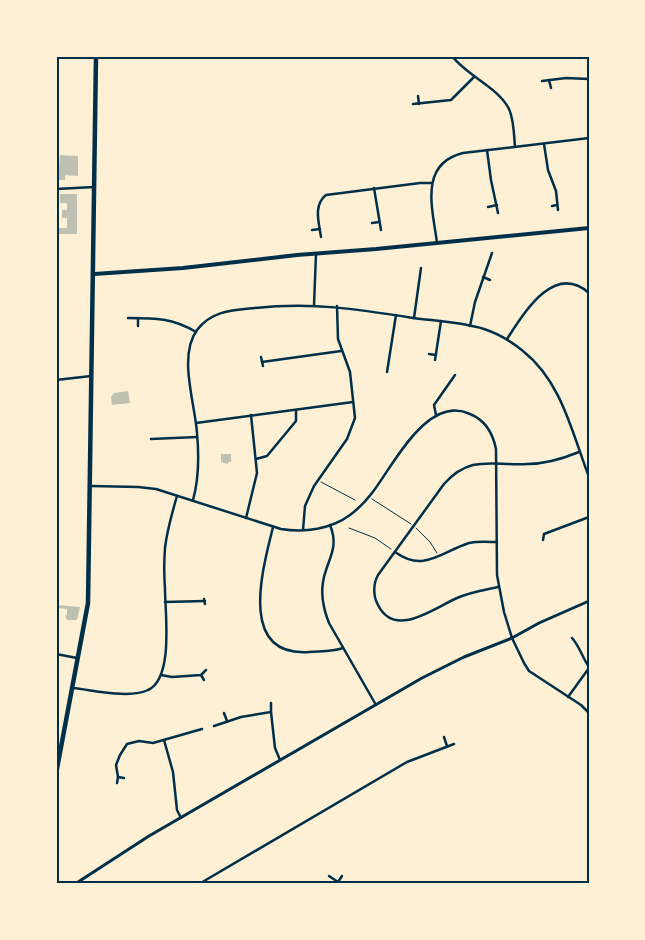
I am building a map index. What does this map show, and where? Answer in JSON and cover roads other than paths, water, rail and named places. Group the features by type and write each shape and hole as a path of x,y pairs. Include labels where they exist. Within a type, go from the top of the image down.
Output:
{"highway":[{"path":"56,774 88,603 96,56"}],"main road":[{"path":"94,274 183,268 316,253 589,228"}],"street":[{"path":"452,56 500,98 509,110 515,147"},
{"path":"413,104 451,100 458,95 474,76"},
{"path":"542,81 566,78 589,79"},
{"path":"550,80 551,88"},
{"path":"418,96 419,104"},
{"path":"437,243 431,183 440,166 450,158 463,153 589,138"},
{"path":"544,144 548,170 556,191 558,210"},
{"path":"487,150 498,212"},
{"path":"320,237 318,207 323,197 330,193 431,183"},
{"path":"56,189 94,187"},
{"path":"374,188 381,230"},
{"path":"488,206 497,205"},
{"path":"552,206 557,205"},
{"path":"372,223 380,222"},
{"path":"312,230 320,229"},
{"path":"314,305 316,253"},
{"path":"470,326 475,302 492,253"},
{"path":"414,318 421,268"},
{"path":"483,277 490,280"},
{"path":"507,339 532,305 551,287 561,283 571,283 589,292"},
{"path":"193,500 198,475 196,423 188,356 191,342 196,332 210,318 226,311 281,306 337,306 470,326 486,330 507,339 532,358 552,384 560,399 589,477"},
{"path":"303,530 305,506 317,480 349,434 355,418 350,372 341,351 337,333 337,306"},
{"path":"387,372 396,315"},
{"path":"128,318 166,319 184,325 196,332"},
{"path":"138,318 138,326"},
{"path":"435,360 440,322"},
{"path":"262,362 341,351"},
{"path":"429,354 436,355"},
{"path":"261,357 263,366"},
{"path":"436,415 433,409 434,405 455,375"},
{"path":"56,380 91,376"},
{"path":"196,423 353,402"},
{"path":"256,459 267,456 296,421 296,410"},
{"path":"90,486 144,487 193,500 272,527 303,530 330,525 351,514 369,497 415,434 436,415 447,411 459,411 477,418 487,427 492,436 497,462 498,587 512,638 526,668 589,713"},
{"path":"246,518 257,480 251,415"},
{"path":"152,439 197,437"},
{"path":"498,587 464,595 411,620 403,621 394,620 383,613 375,600 374,592 376,579 444,484 454,474 475,464 497,462 535,464 552,461 579,452"},
{"path":"72,688 137,694 151,689 157,683 161,675 167,642 165,546 177,496"},
{"path":"543,540 544,534 589,517"},
{"path":"330,525 334,537 334,547 323,579 322,599 327,618 376,705"},
{"path":"272,527 260,586 261,613 267,635 277,646 293,652 343,648"},
{"path":"395,552 407,560 419,562 469,543 497,542"},
{"path":"165,602 205,601"},
{"path":"75,884 113,858 422,678 589,601"},
{"path":"568,697 589,667 580,654 578,645 572,638"},
{"path":"56,654 78,658"},
{"path":"161,675 201,675 206,670"},
{"path":"201,675 204,680"},
{"path":"271,703 275,748 280,760"},
{"path":"214,726 256,714 272,712"},
{"path":"224,713 227,721"},
{"path":"117,783 116,765 127,744 135,741 151,743 202,729"},
{"path":"444,737 447,746"},
{"path":"164,740 173,772 177,810 181,818"},
{"path":"199,884 406,762 454,744"},
{"path":"118,777 124,778"},
{"path":"329,876 338,883 342,876"}]}
